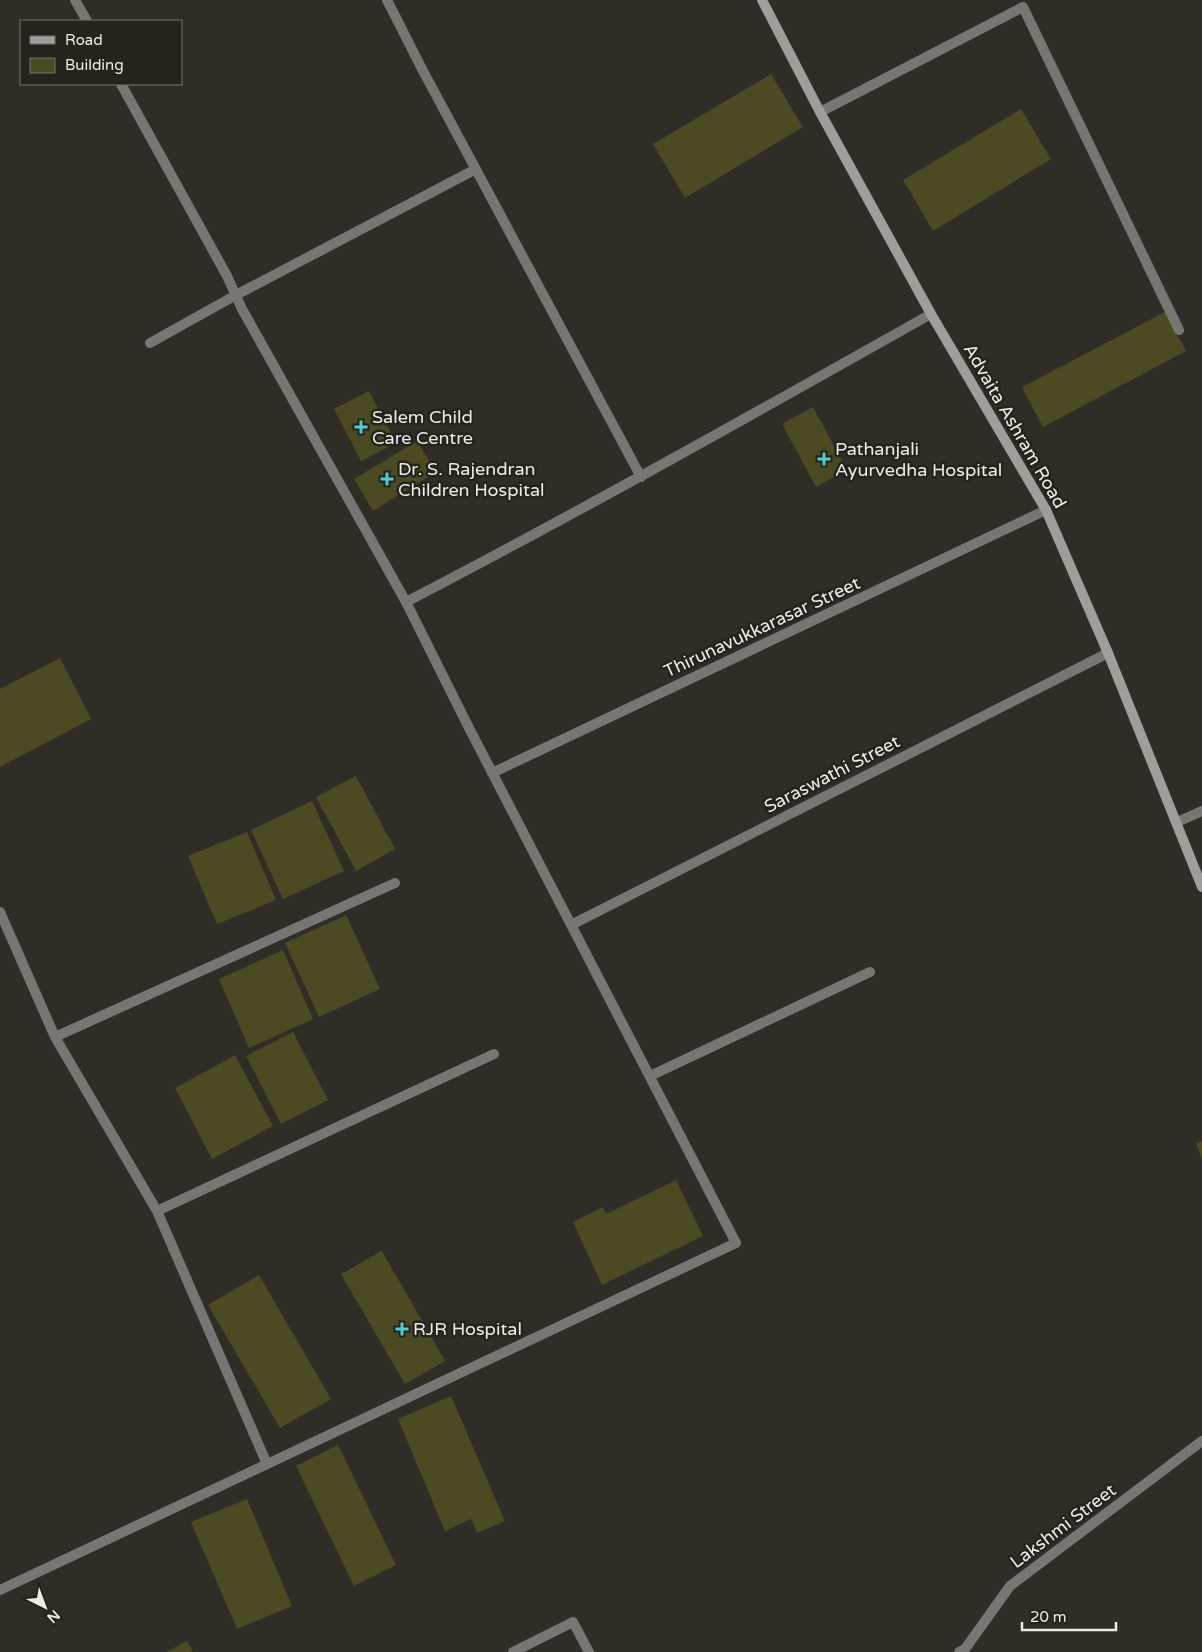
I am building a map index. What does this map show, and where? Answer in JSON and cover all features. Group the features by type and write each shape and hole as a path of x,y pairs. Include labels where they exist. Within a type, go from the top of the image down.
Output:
{"street":[{"path":"75,0 86,20"},
{"path":"387,0 422,69 641,476"},
{"name":"Advaita Ashram Road","path":"762,0 820,112 931,314 1046,510 1108,653 1202,887"},
{"path":"820,112 1023,7 1179,330"},
{"path":"0,1590 736,1243 492,773 406,602 122,85"},
{"path":"150,343 236,295 476,169"},
{"path":"406,602 641,476 931,314"},
{"name":"Thirunavukkarasar Street","path":"492,773 1046,510"},
{"name":"Saraswathi Street","path":"571,925 1108,653"},
{"path":"1177,822 1202,812"},
{"path":"55,1037 394,883"},
{"path":"0,912 55,1037 157,1211 267,1464"},
{"path":"650,1076 870,972"},
{"path":"157,1211 494,1054"},
{"name":"Lakshmi Street","path":"959,1652 965,1649 1010,1586 1202,1441"},
{"path":"513,1652 573,1622 589,1652"}],"building":[{"path":"771,74 803,127 685,198 653,144"},
{"path":"1021,109 1051,159 933,231 903,180"},
{"path":"1165,312 1186,351 1043,427 1022,387"},
{"path":"369,391 396,443 361,461 334,409"},
{"path":"813,407 847,470 816,487 782,424"},
{"path":"417,441 436,472 373,511 354,479"},
{"path":"60,658 91,719 0,767 0,689"},
{"path":"356,776 395,849 356,871 316,797"},
{"path":"312,801 344,871 283,899 251,830"},
{"path":"247,832 276,900 217,924 188,856"},
{"path":"346,915 380,989 319,1017 285,943"},
{"path":"283,950 313,1019 249,1048 219,979"},
{"path":"293,1032 328,1100 281,1124 246,1056"},
{"path":"235,1055 273,1126 212,1159 175,1088"},
{"path":"1202,1141 1202,1160 1196,1143"},
{"path":"676,1180 703,1236 602,1285 573,1222 603,1207 606,1214"},
{"path":"382,1251 445,1361 405,1384 341,1274"},
{"path":"259,1275 331,1399 280,1428 208,1305"},
{"path":"451,1396 505,1521 477,1533 471,1519 445,1531 398,1419"},
{"path":"338,1445 396,1565 354,1586 296,1466"},
{"path":"247,1499 292,1606 237,1629 191,1522"},
{"path":"187,1641 193,1652 166,1652"}],"place":[{"name":"Salem Child Care Centre","path":"361,427"},
{"name":"Pathanjali Ayurvedha Hospital","path":"824,459"},
{"name":"Dr. S. Rajendran Children Hospital","path":"387,479"},
{"name":"RJR Hospital","path":"402,1329"}]}
